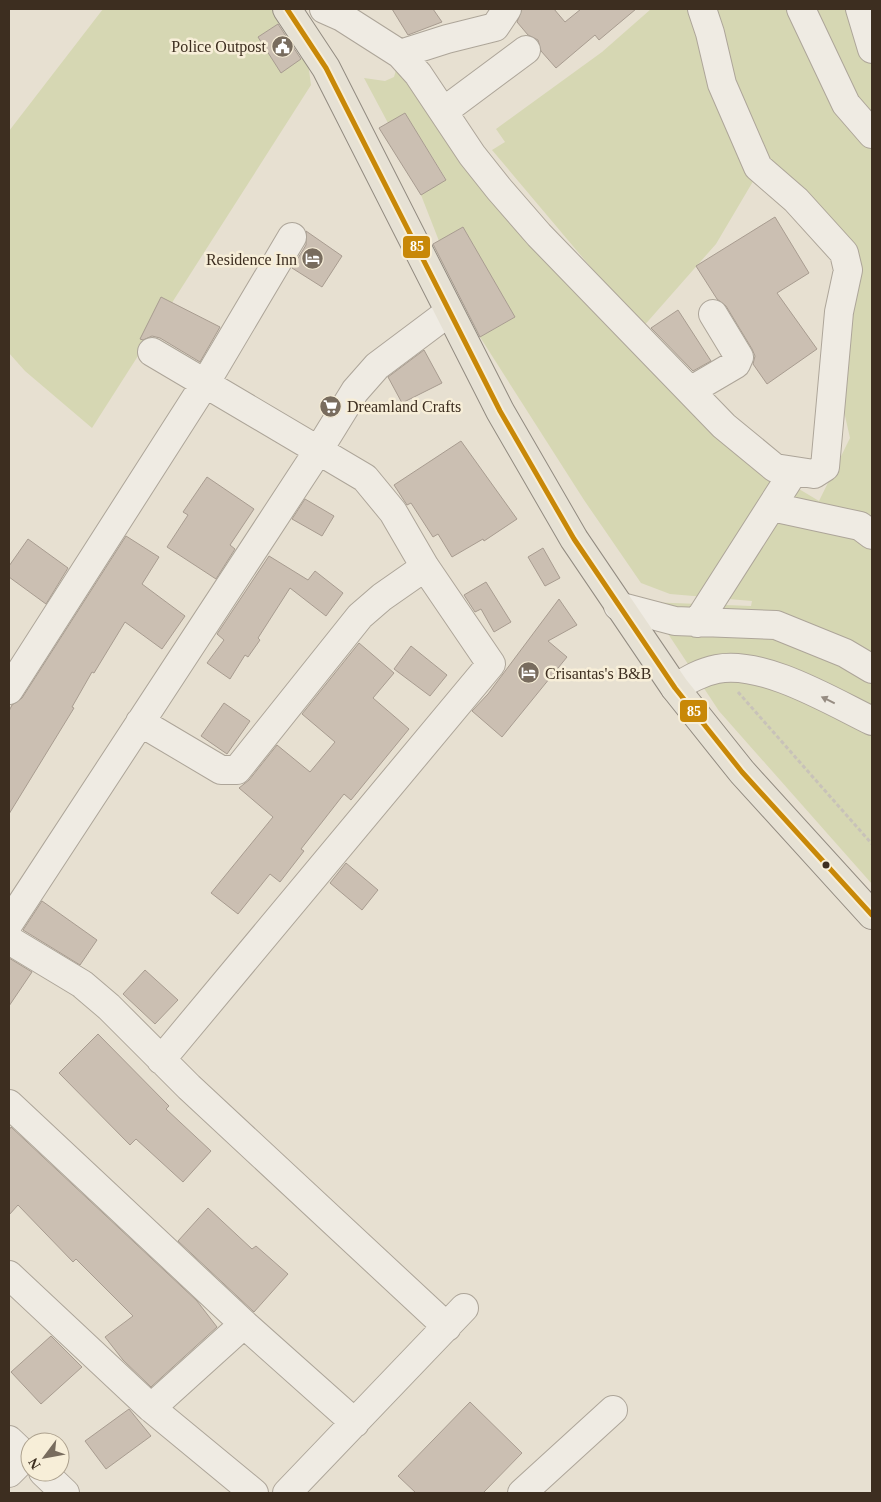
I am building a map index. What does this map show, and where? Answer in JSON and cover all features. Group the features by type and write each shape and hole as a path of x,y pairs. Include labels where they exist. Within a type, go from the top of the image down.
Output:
{"main road":[{"path":"297,12 448,312 500,411 557,511 618,606 675,688 742,772 872,915"}],"street":[{"path":"324,9 342,17 400,54 418,74 472,155 499,190 539,235 724,426 774,468 814,474 825,467 839,312 848,270 846,261 844,253 826,231 758,167 722,84 710,33 702,9"},
{"path":"400,54 447,39 495,27 507,9"},
{"path":"801,9 846,104 872,134"},
{"path":"860,9 872,49"},
{"path":"444,111 526,50"},
{"path":"9,690 206,382 292,237"},
{"path":"9,923 318,451 355,391 377,366 448,312"},
{"path":"690,391 736,364 739,357 713,314"},
{"path":"152,352 206,382 365,478 382,496 424,568 491,664 161,1060"},
{"path":"697,622 794,471"},
{"path":"772,507 860,526 872,535"},
{"path":"140,722 220,770 237,770 360,616 382,597 424,568"},
{"path":"618,606 675,621 776,625 845,653 872,669"},
{"path":"675,688 700,674 718,669 734,668 766,674 797,684 872,721"},
{"path":"9,940 82,984 109,1007 161,1060 456,1318 287,1493"},
{"path":"9,1104 244,1324 355,1423"},
{"path":"9,1275 151,1408 254,1493"},
{"path":"151,1408 244,1324"},
{"path":"522,1493 613,1410"},
{"path":"51,1482 65,1493"}],"path":[{"path":"718,669 872,844"}],"green space":[{"path":"103,9 274,9 284,20 258,37 281,72 307,55 311,85 92,428 25,371 9,353 9,131"},
{"path":"651,9 872,9 872,884 719,711 647,602 751,606 752,601 670,594 641,583 584,500 480,337 515,317 463,227 439,241 421,195 446,179 405,113 388,123 364,78 385,81 394,77 399,59 490,188 774,474 819,501 850,438 833,363 839,261 765,161 716,244 642,328 492,150 505,142 496,129 602,52"}],"building":[{"path":"392,9 433,9 442,22 408,35"},
{"path":"522,9 554,9 565,22 581,9 636,9 599,40 595,35 556,68 541,51 538,40 528,35 517,22"},
{"name":"Police Outpost","path":"278,24 301,59 281,73 258,37"},
{"path":"405,113 446,180 421,195 379,128"},
{"path":"775,217 809,273 777,293 817,349 767,384 753,364 755,356 752,349 726,306 717,299 696,266"},
{"path":"463,227 515,317 480,337 433,244"},
{"name":"Residence Inn","path":"306,231 342,256 322,287 292,268 306,245"},
{"path":"161,297 220,327 200,362 160,338 152,336 143,340 140,339"},
{"path":"678,310 711,361 693,371 651,328"},
{"path":"424,350 442,383 402,403 388,377"},
{"path":"461,441 517,519 484,541 483,539 452,557 438,534 433,537 411,503 407,505 394,485"},
{"path":"207,477 254,509 230,545 235,549 216,579 167,547 188,515 183,512"},
{"path":"305,499 334,516 322,536 292,519"},
{"path":"126,536 159,557 142,584 185,616 162,649 125,622 94,673 92,672 72,707 74,708 9,814 9,711 12,705 22,698"},
{"path":"28,539 68,568 46,604 9,577 9,566"},
{"path":"543,548 560,578 545,586 528,557"},
{"path":"269,556 308,580 315,571 343,593 326,616 290,588 258,638 260,640 248,657 245,655 230,679 207,663 224,640 217,634"},
{"path":"486,582 511,622 494,632 481,609 475,612 464,595"},
{"path":"559,599 577,625 548,641 567,657 502,737 472,711 488,694"},
{"path":"359,643 394,673 373,698 409,729 351,800 344,794 301,849 304,851 280,882 270,874 238,914 211,893 273,817 239,788 249,780 277,745 310,772 335,742 302,714"},
{"path":"411,646 447,675 430,696 394,669"},
{"path":"224,703 250,721 227,754 201,736"},
{"path":"346,863 378,890 362,910 330,883"},
{"path":"42,901 97,940 80,965 23,930"},
{"path":"9,958 32,972 9,1006"},
{"path":"145,970 178,1000 155,1024 123,994"},
{"path":"98,1034 169,1106 166,1109 211,1151 183,1182 136,1139 130,1145 59,1073"},
{"path":"11,1127 197,1301 217,1327 151,1387 123,1360 105,1337 133,1316 76,1259 73,1262 18,1205 9,1215 9,1130"},
{"path":"208,1208 252,1249 256,1246 288,1274 254,1312 178,1241"},
{"path":"51,1336 82,1367 41,1404 11,1372"},
{"path":"470,1402 522,1453 483,1493 416,1493 398,1476"},
{"path":"129,1409 151,1436 106,1469 85,1441"}],"transit line":[{"name":"85","path":"287,9 326,68 500,411 574,539 675,688 742,772 872,915"}],"place":[{"name":"Police Outpost","path":"282,46"},
{"name":"Residence Inn","path":"313,259"},
{"name":"Dreamland Crafts","path":"331,406"},
{"name":"Crisantas's B&B","path":"529,673"}]}
